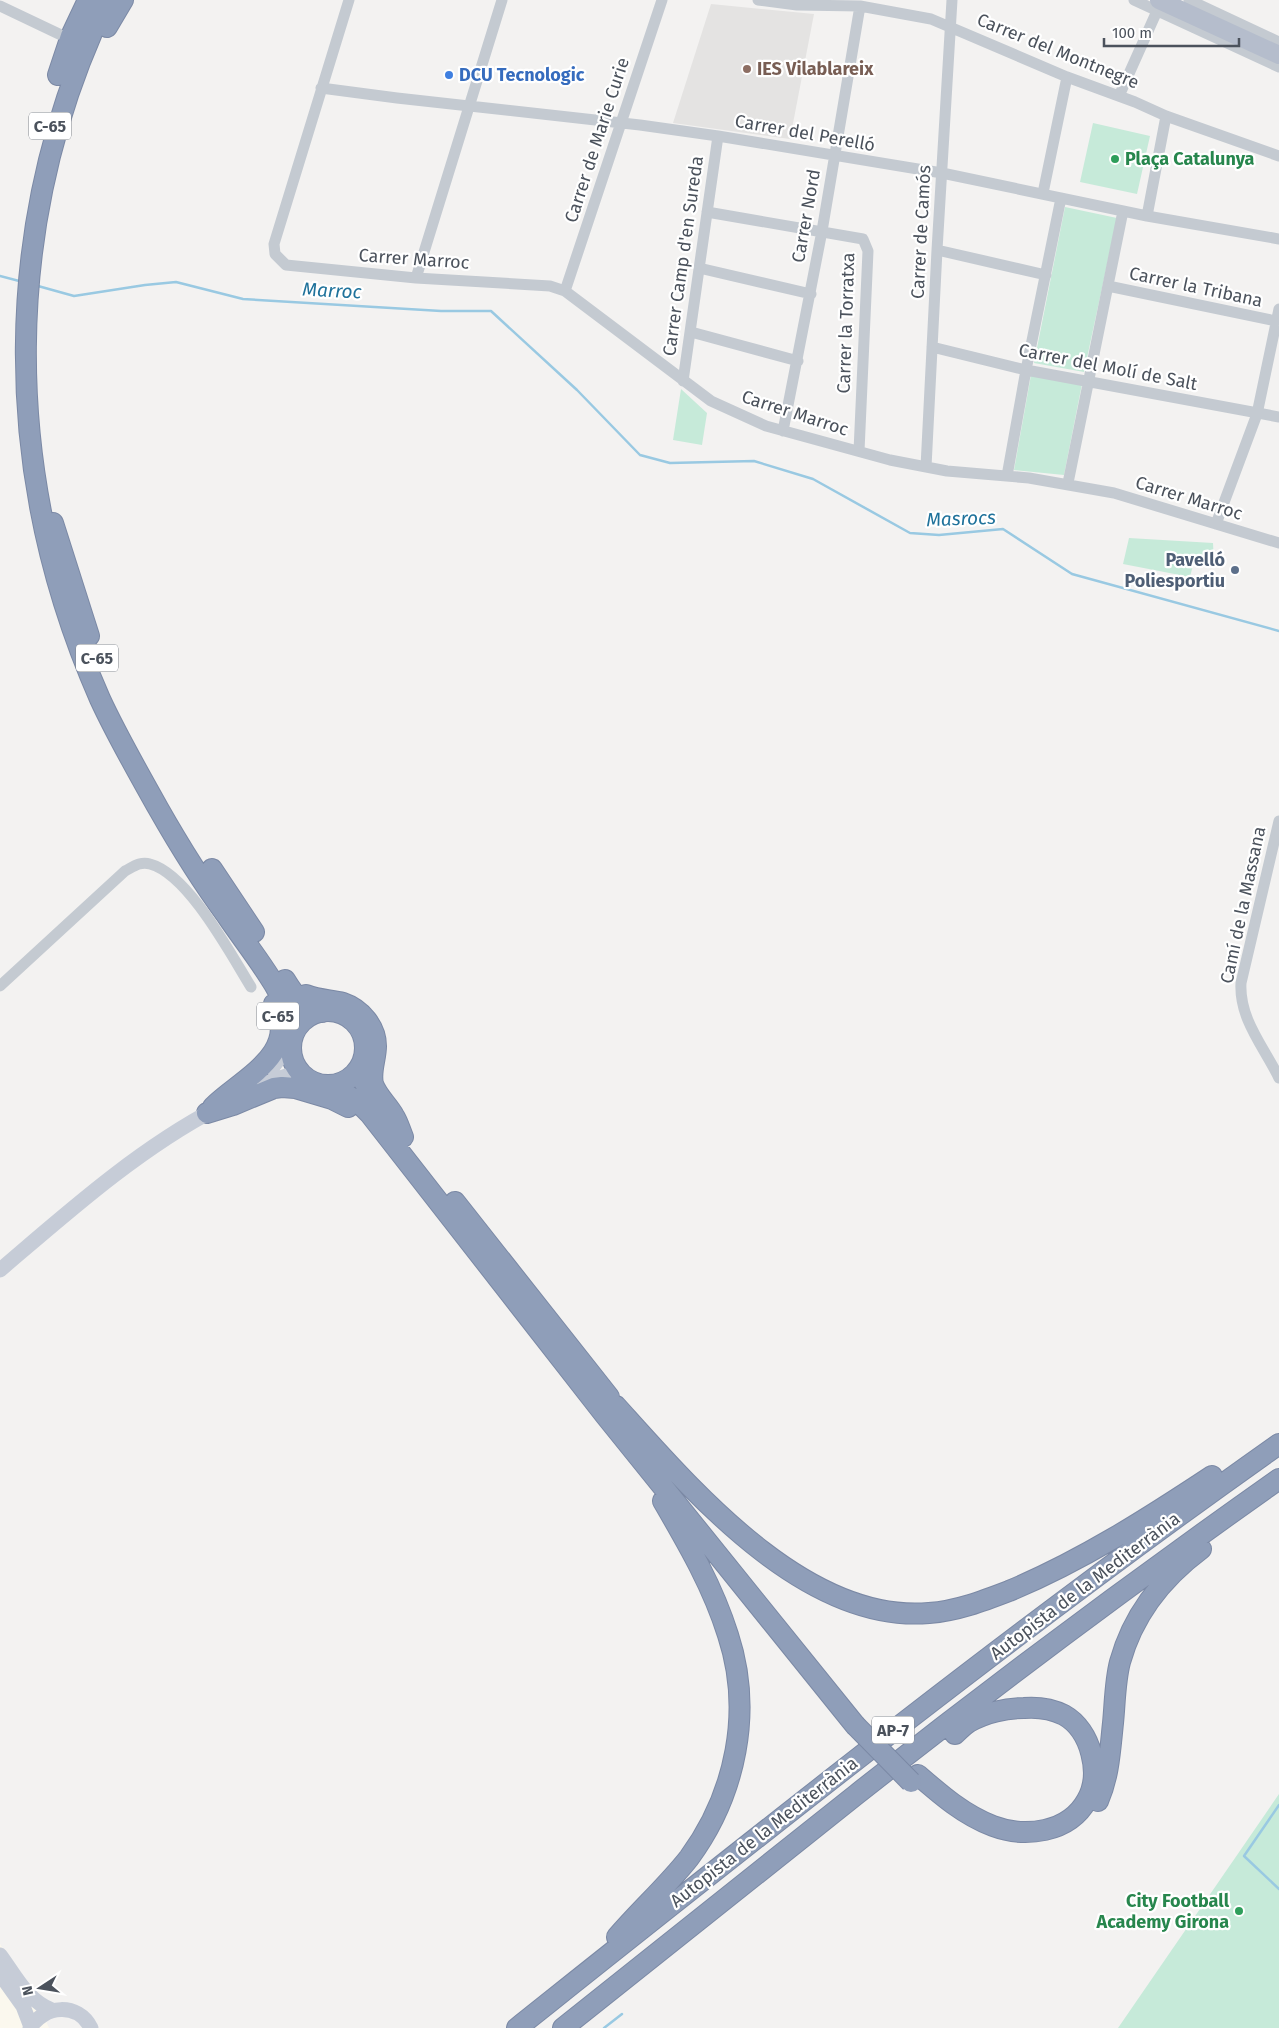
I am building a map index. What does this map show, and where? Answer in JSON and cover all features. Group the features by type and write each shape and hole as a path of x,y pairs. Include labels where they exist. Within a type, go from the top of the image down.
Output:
{"highway":[{"path":"26,217 28,185 34,150 71,36 88,0"},
{"name":"C-65","path":"107,0 83,45 48,132 26,217 27,264 17,373 26,462 39,522 63,604 100,699 159,809 218,904 286,1003 293,1036 293,1061 304,1077"},
{"name":"C-65","path":"27,264 59,142 83,78 108,24 123,0"},
{"name":"C-65","path":"23,309 39,458 56,534 95,652 132,736 199,851 294,994 303,1004 322,1012"},
{"name":"C-65","path":"207,1113 224,1096 253,1076 266,1063 276,1049 280,1035 277,1009 239,950 218,904"},
{"name":"C-65","path":"277,966 302,993 315,999 346,1004 358,1011 367,1021 376,1042 373,1082 382,1100 394,1115 403,1136"},
{"name":"C-65","path":"293,1036 306,1018 322,1012 334,1012 346,1016 359,1028 365,1046 364,1059 358,1070"},
{"path":"304,1077 319,1085 331,1086 351,1078 358,1070 372,1098 403,1136 610,1411 702,1569 729,1636 736,1669 740,1714 737,1747 726,1788 717,1812 689,1858 631,1920 598,1960 516,2028"},
{"path":"207,1113 282,1086 295,1088 340,1102 358,1116 412,1179 432,1194"},
{"path":"331,1086 357,1101 370,1114 432,1194 802,1647 858,1722 915,1778 938,1804 972,1827 1007,1840 1034,1842 1050,1840 1065,1834 1090,1814 1105,1785 1109,1768 1120,1664 1140,1614 1157,1588 1191,1556 1279,1494"},
{"path":"610,1411 725,1520 767,1556 804,1580 838,1597 872,1608 902,1613 927,1614 958,1609 990,1599 1026,1584 1070,1562 1150,1516 1229,1465 1279,1443"},
{"name":"Autopista de la Mediterrània","path":"516,2028 920,1709 1060,1603 1279,1443"},
{"name":"Autopista de la Mediterrània","path":"563,2028 1003,1681 1168,1558 1279,1479"},
{"path":"754,1876 824,1836 968,1722 1001,1710 1035,1707 1051,1710 1065,1716 1084,1735 1092,1760 1093,1773 1092,1786 1087,1800 1068,1820 1055,1828 1024,1833 994,1826 975,1818 915,1778"}],"main road":[{"path":"1158,5 1278,44"},
{"path":"0,1270 122,1169 273,1068 293,1036"},
{"path":"207,1113 269,1081 286,1076 304,1077"},
{"path":"0,1955 32,1999 43,2007 52,2010"},
{"path":"0,1974 23,2006 30,2027 39,2017 52,2010 62,2009 82,2016 91,2028"}],"street":[{"path":"321,88 349,0"},
{"path":"416,278 502,0"},
{"name":"Carrer de Marie Curie","path":"565,291 662,0"},
{"name":"Carrer del Montnegre","path":"758,0 797,5 860,6 931,19 1166,116 1279,156"},
{"name":"Carrer de Camós","path":"926,467 936,250 952,0"},
{"path":"1134,0 1158,5 1279,67"},
{"path":"1189,0 1278,44"},
{"path":"1119,96 1158,5"},
{"path":"0,6 59,34"},
{"name":"Carrer Nord","path":"783,431 811,294 860,6"},
{"path":"1043,193 1067,76"},
{"name":"Carrer del Perelló","path":"321,88 718,136 942,173 1043,193 1123,212 1279,239"},
{"name":"Carrer Marroc","path":"321,88 274,244 275,254 279,261 286,265 299,268 416,278 550,286 565,291 711,401 733,412 783,431 947,471 1068,483 1114,493 1279,544"},
{"path":"1147,216 1166,116"},
{"name":"Carrer Camp d'en Sureda","path":"683,381 718,136"},
{"path":"1007,476 1026,370 1061,198"},
{"path":"708,212 822,231"},
{"path":"1068,483 1123,212"},
{"name":"Carrer la Torratxa","path":"822,231 864,238 868,251 859,451"},
{"path":"936,250 1046,275"},
{"path":"699,268 811,294"},
{"name":"Carrer la Tribana","path":"1108,286 1276,321"},
{"path":"1216,524 1257,414 1279,309"},
{"path":"691,332 798,361"},
{"name":"Carrer del Molí de Salt","path":"932,347 1026,370 1279,417"},
{"name":"Camí de la Massana","path":"1279,821 1243,974 1241,992 1244,1011 1249,1023 1279,1078"},
{"path":"0,986 125,872 139,863 150,864 178,880 198,903 251,987"}],"shaded area":[{"name":"IES Vilablareix","path":"711,4 814,14 790,139 673,123"},
{"path":"0,1944 35,1995 49,2028 0,2028"}],"green space":[{"name":"Plaça Catalunya","path":"1093,123 1150,136 1137,194 1080,182"},
{"path":"1065,207 1117,218 1084,372 1034,363"},
{"path":"1031,375 1082,384 1064,475 1014,470"},
{"path":"681,389 707,413 702,445 673,440"},
{"path":"1129,538 1213,543 1214,563 1194,561 1190,577 1123,564"},
{"name":"City Football Academy Girona","path":"1279,1794 1279,2028 1118,2028"}],"waterway":[{"name":"Marroc","path":"0,276 23,282"},
{"name":"Masrocs","path":"38,286 74,296 176,282 243,299 441,311 491,311 577,390 640,455 670,463 754,461 813,479 910,533 939,535 1003,529 1072,574 1279,631"},
{"path":"1279,1805 1244,1856 1279,1889"},
{"path":"604,2028 622,2014"}],"place":[{"name":"IES Vilablareix","path":"747,69"},
{"name":"DCU Tecnologic","path":"449,75"},
{"name":"Plaça Catalunya","path":"1115,159"},
{"name":"Pavelló Poliesportiu","path":"1235,570"},
{"name":"City Football Academy Girona","path":"1239,1911"}]}
